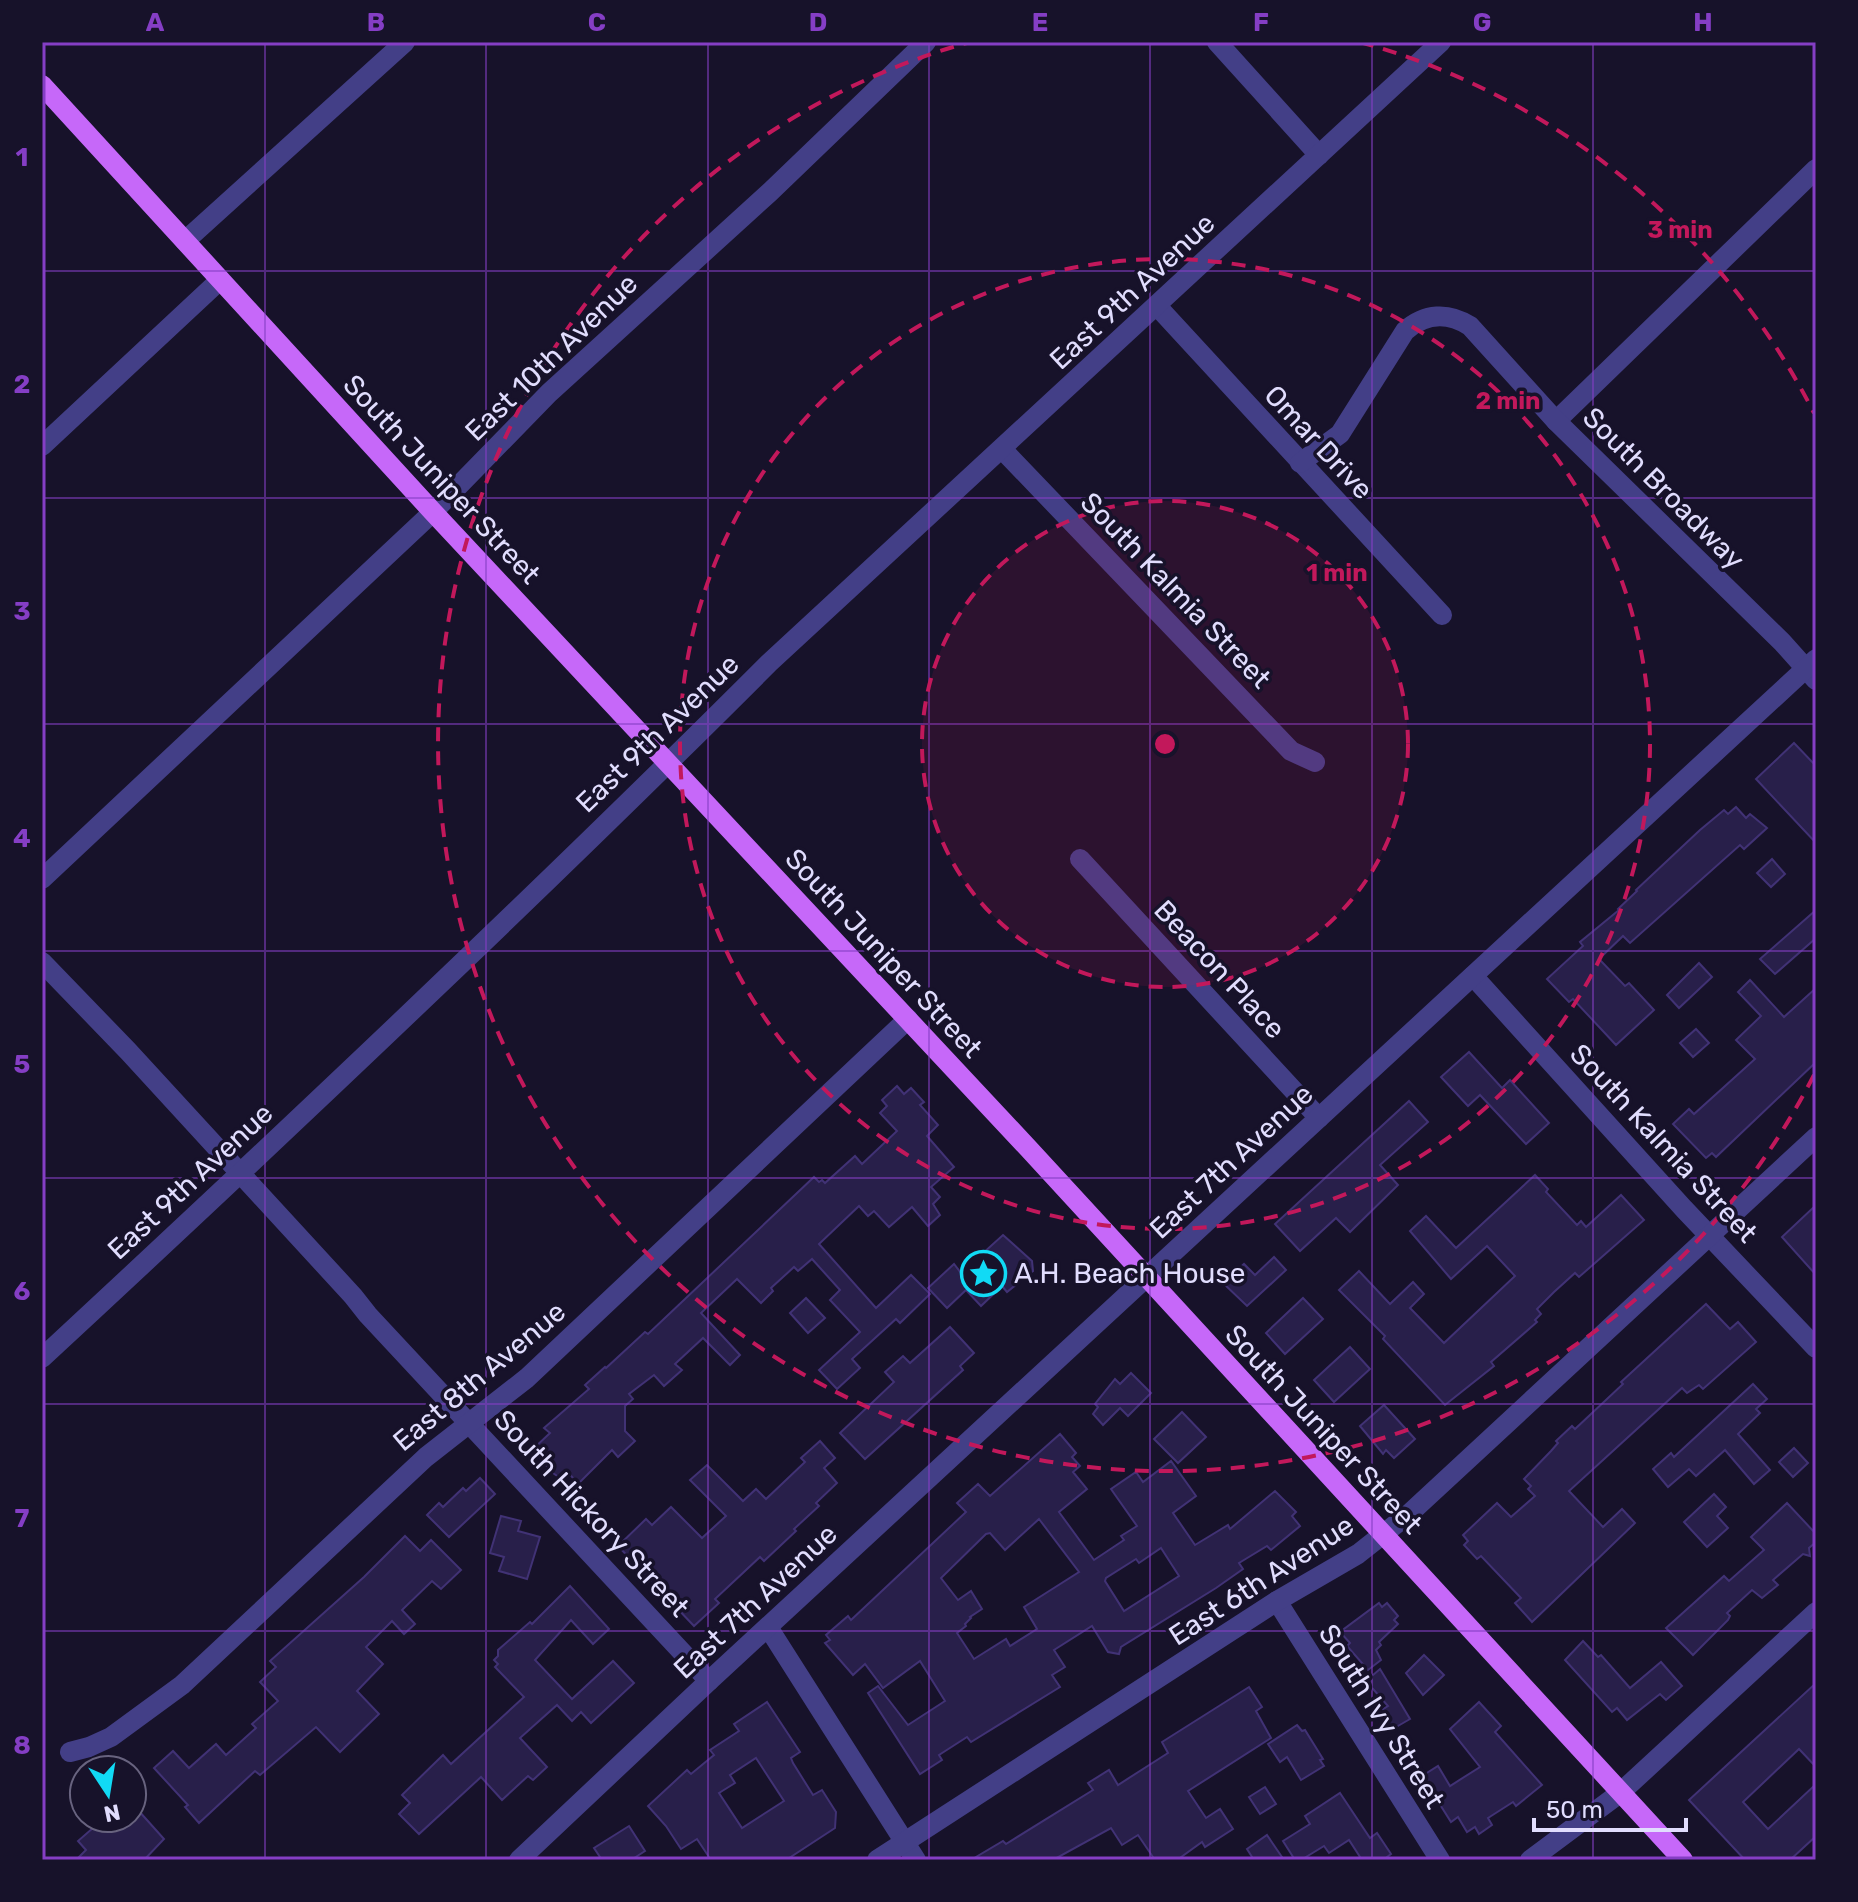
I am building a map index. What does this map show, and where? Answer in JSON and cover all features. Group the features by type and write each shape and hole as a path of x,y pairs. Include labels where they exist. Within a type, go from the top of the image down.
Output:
{"main road":[{"name":"South Juniper Street","path":"42,85 433,512 908,1019 1683,1860"}],"street":[{"path":"185,241 405,42"},
{"name":"East 10th Avenue","path":"42,879 433,512 549,393 770,192 926,42"},
{"path":"1217,42 1319,155"},
{"name":"East 9th Avenue","path":"42,1358 241,1173 669,763 769,663 1441,42"},
{"path":"1556,421 1816,169"},
{"path":"42,446 220,280"},
{"name":"Omar Drive","path":"1157,306 1442,615"},
{"name":"South Broadway","path":"1300,463 1340,434 1405,331 1414,322 1455,316 1470,326 1556,421 1812,669"},
{"name":"South Kalmia Street","path":"1002,449 1291,751 1315,762"},
{"name":"East 7th Avenue","path":"519,1860 1473,976 1812,669"},
{"name":"Beacon Place","path":"1080,859 1319,1118"},
{"name":"South Hickory Street","path":"42,962 709,1681"},
{"name":"South Kalmia Street","path":"1473,976 1816,1348"},
{"name":"East 8th Avenue","path":"70,1752 111,1737 182,1685 389,1490 527,1378 908,1019"},
{"name":"East 6th Avenue","path":"877,1860 1277,1601 1358,1554 1410,1513 1816,1137"},
{"name":"South Ivy Street","path":"1277,1601 1440,1860"},
{"path":"1530,1860 1620,1793 1816,1612"},
{"path":"768,1627 916,1860"}],"building":[{"path":"1794,743 1816,766 1816,843 1756,779"},
{"path":"1736,807 1746,818 1750,814 1767,828 1744,849 1740,845 1630,943 1623,936 1599,959 1625,986 1629,983 1654,1010 1616,1045 1573,999 1569,1002 1547,979 1583,946 1580,942 1619,910 1700,830 1724,810 1728,814"},
{"path":"1772,859 1785,874 1771,887 1757,873"},
{"path":"1816,910 1816,938 1775,974 1760,959"},
{"path":"1699,963 1712,977 1679,1008 1667,995"},
{"path":"1750,980 1784,1017 1816,988 1816,1062 1716,1157 1712,1153 1706,1158 1673,1124 1689,1109 1694,1114 1755,1059 1736,1040 1761,1016 1738,992"},
{"path":"1696,1029 1709,1043 1693,1057 1680,1043"},
{"path":"1469,1052 1502,1088 1510,1080 1549,1123 1526,1144 1480,1095 1468,1106 1441,1077"},
{"path":"897,1086 904,1094 911,1088 924,1102 920,1105 938,1125 927,1136 954,1167 931,1187 940,1197 933,1204 940,1215 928,1226 912,1207 889,1227 874,1211 868,1216 859,1206 819,1244 876,1308 911,1275 930,1294 900,1323 896,1319 852,1359 860,1368 837,1389 819,1370 860,1332 830,1300 840,1290 812,1259 798,1271 794,1267 771,1288 773,1291 761,1303 737,1279 701,1313 740,1355 730,1365 703,1338 675,1364 682,1370 664,1386 654,1375 629,1394 633,1399 625,1406 625,1431 635,1441 618,1457 612,1450 578,1484 567,1471 560,1478 553,1473 532,1450 550,1433 544,1428 589,1389 585,1385 645,1332 648,1334 814,1177 825,1183 855,1156 862,1164 897,1131 880,1113 887,1106 882,1100"},
{"path":"1409,1101 1428,1122 1380,1165 1398,1185 1350,1232 1336,1218 1300,1251 1275,1224"},
{"path":"1535,1175 1548,1189 1546,1192 1577,1225 1581,1221 1586,1227 1621,1195 1644,1220 1579,1277 1575,1273 1554,1292 1537,1309 1541,1314 1535,1320 1537,1322 1491,1362 1494,1366 1445,1405 1383,1339 1385,1336 1339,1290 1359,1271 1390,1304 1413,1282 1424,1294 1410,1308 1444,1343 1515,1276 1487,1246 1451,1279 1410,1231 1426,1216 1456,1248"},
{"path":"1816,1205 1816,1275 1782,1237"},
{"path":"1003,1235 1032,1261 1033,1271 1007,1292 1002,1286 981,1306 966,1290 947,1308 928,1288 954,1264 961,1273"},
{"path":"1274,1257 1286,1270 1247,1306 1223,1283 1244,1264 1255,1275"},
{"path":"806,1298 825,1318 808,1333 790,1313"},
{"path":"1303,1298 1323,1319 1285,1354 1266,1333"},
{"path":"1706,1304 1730,1329 1738,1322 1756,1342 1703,1389 1699,1385 1687,1393 1682,1388 1569,1491 1603,1527 1622,1509 1635,1523 1532,1622 1515,1603 1521,1598 1481,1556 1477,1559 1464,1545 1468,1541 1463,1535 1497,1503 1511,1517 1535,1496 1524,1479 1558,1443 1556,1441 1572,1426 1575,1429"},
{"path":"950,1327 974,1353 960,1366 963,1370 865,1459 840,1433 894,1382 885,1372 903,1356 910,1363"},
{"path":"1350,1347 1370,1369 1334,1402 1314,1380"},
{"path":"1131,1373 1151,1393 1128,1416 1120,1408 1103,1425 1093,1414 1098,1407 1095,1404 1115,1379 1120,1384"},
{"path":"1753,1384 1767,1399 1756,1409 1760,1413 1738,1434 1770,1470 1754,1484 1725,1450 1696,1476 1689,1469 1668,1487 1653,1469 1671,1453 1674,1457"},
{"path":"1384,1405 1415,1439 1394,1458 1386,1450 1383,1454 1360,1426"},
{"path":"1182,1412 1206,1437 1178,1463 1154,1439"},
{"path":"1060,1434 1076,1453 1072,1457 1080,1466 1073,1472 1087,1489 1059,1512 1094,1560 1124,1540 1121,1536 1137,1526 1111,1489 1136,1472 1143,1482 1171,1461 1196,1496 1173,1513 1195,1545 1228,1525 1230,1529 1275,1491 1296,1512 1292,1516 1300,1526 1271,1550 1267,1546 1239,1563 1243,1569 1121,1647 1119,1654 1108,1652 1092,1626 1054,1650 1065,1667 1052,1675 1060,1687 971,1742 967,1737 939,1755 942,1760 920,1774 868,1693 878,1686 908,1725 945,1701 920,1661 883,1688 865,1664 853,1675 825,1643 830,1640 826,1635 848,1616 851,1620 966,1512 957,1503 978,1484 990,1496","holes":["1039,1519 1079,1572 1024,1607 1037,1629 1010,1646 1006,1639 974,1659 957,1633 966,1626 970,1617 982,1609 971,1591 958,1600 941,1578 986,1534 990,1533 1005,1550","1161,1548 1179,1576 1124,1611 1106,1578 1136,1559 1139,1563"]},
{"path":"820,1441 835,1458 824,1468 837,1483 816,1503 819,1506 794,1529 796,1531 764,1561 760,1557 715,1599 719,1603 694,1626 618,1546 646,1519 652,1525 671,1507 702,1538 726,1516 690,1480 707,1465 743,1501 756,1489 766,1499 805,1462 801,1458"},
{"path":"1794,1448 1808,1463 1793,1477 1779,1462"},
{"path":"480,1478 495,1494 449,1537 427,1515 439,1503 443,1507 463,1488 466,1491"},
{"path":"1714,1494 1726,1507 1717,1516 1728,1528 1707,1547 1684,1522"},
{"path":"1787,1503 1816,1534 1816,1542 1809,1548 1810,1556 1803,1554 1773,1580 1778,1585 1762,1598 1752,1590 1727,1613 1730,1616 1728,1620 1693,1655 1666,1628 1724,1576 1729,1581 1764,1550 1751,1537"},
{"path":"501,1516 521,1521 518,1531 540,1537 527,1579 499,1571 504,1557 490,1553"},
{"path":"405,1536 420,1551 431,1540 461,1570 441,1589 432,1581 402,1610 415,1624 404,1634 392,1621 366,1647 383,1664 357,1691 379,1714 340,1752 316,1727 260,1775 255,1771 199,1823 185,1807 188,1805 154,1768 173,1751 189,1768 216,1744 226,1755 256,1728 252,1724 278,1701 260,1682 276,1667 270,1661"},
{"path":"570,1586 609,1629 593,1644 571,1620 535,1660 572,1699 613,1661 634,1683 591,1723 581,1712 572,1721 557,1705 520,1738 547,1767 533,1780 528,1776 502,1800 481,1777 419,1834 399,1814 410,1803 402,1795 443,1755 451,1764 524,1697 495,1667 498,1664 494,1660 498,1650 530,1622 532,1624"},
{"path":"1379,1603 1382,1607 1387,1603 1398,1616 1394,1620 1398,1624 1379,1642 1381,1645 1376,1650 1381,1660 1368,1670 1347,1646 1350,1643 1340,1632"},
{"path":"1583,1641 1598,1657 1601,1655 1630,1688 1661,1662 1682,1686 1666,1700 1660,1694 1627,1720 1617,1708 1612,1712 1565,1660"},
{"path":"1424,1655 1444,1675 1423,1695 1406,1673"},
{"path":"1380,1669 1410,1719 1391,1730 1380,1711 1388,1706 1366,1681"},
{"path":"1816,1683 1816,1767 1799,1749 1743,1802 1768,1829 1816,1784 1816,1836 1790,1860 1745,1860 1689,1800"},
{"path":"1249,1687 1262,1707 1256,1711 1271,1738 1188,1791 1206,1818 1220,1809 1233,1829 1205,1847 1202,1842 1177,1860 1155,1860 1138,1835 1122,1845 1111,1828 1053,1860 971,1860 1003,1841 1006,1844 1093,1790 1088,1783 1109,1770 1118,1785 1168,1753 1162,1742"},
{"path":"767,1702 800,1752 791,1758 813,1795 822,1790 836,1812 835,1828 786,1860 711,1860 697,1839 681,1849 648,1806 687,1770 691,1774 714,1755 710,1750 739,1731 734,1724","holes":["756,1758 784,1801 742,1828 719,1793 735,1783 730,1775"]},
{"path":"1479,1702 1501,1726 1495,1732 1542,1785 1516,1806 1513,1802 1488,1818 1492,1825 1479,1834 1475,1827 1467,1832 1458,1817 1451,1822 1422,1776 1438,1766 1450,1786 1480,1767 1450,1729"},
{"path":"1297,1725 1302,1731 1305,1730 1324,1766 1301,1780 1287,1757 1280,1762 1268,1744"},
{"path":"1265,1787 1276,1804 1260,1814 1249,1797"},
{"path":"1340,1793 1370,1838 1377,1833 1391,1854 1383,1860 1362,1860 1349,1840 1329,1853 1324,1846 1301,1860 1295,1860 1283,1841 1310,1824 1305,1816"},
{"path":"148,1821 164,1839 144,1860 76,1860 86,1850 78,1841 86,1834 148,1834"},
{"path":"629,1826 645,1851 631,1860 602,1860 594,1848"},
{"path":"1267,1835 1284,1860 1254,1860 1247,1849"}],"place":[{"name":"A.H. Beach House","path":"983,1273"}]}
